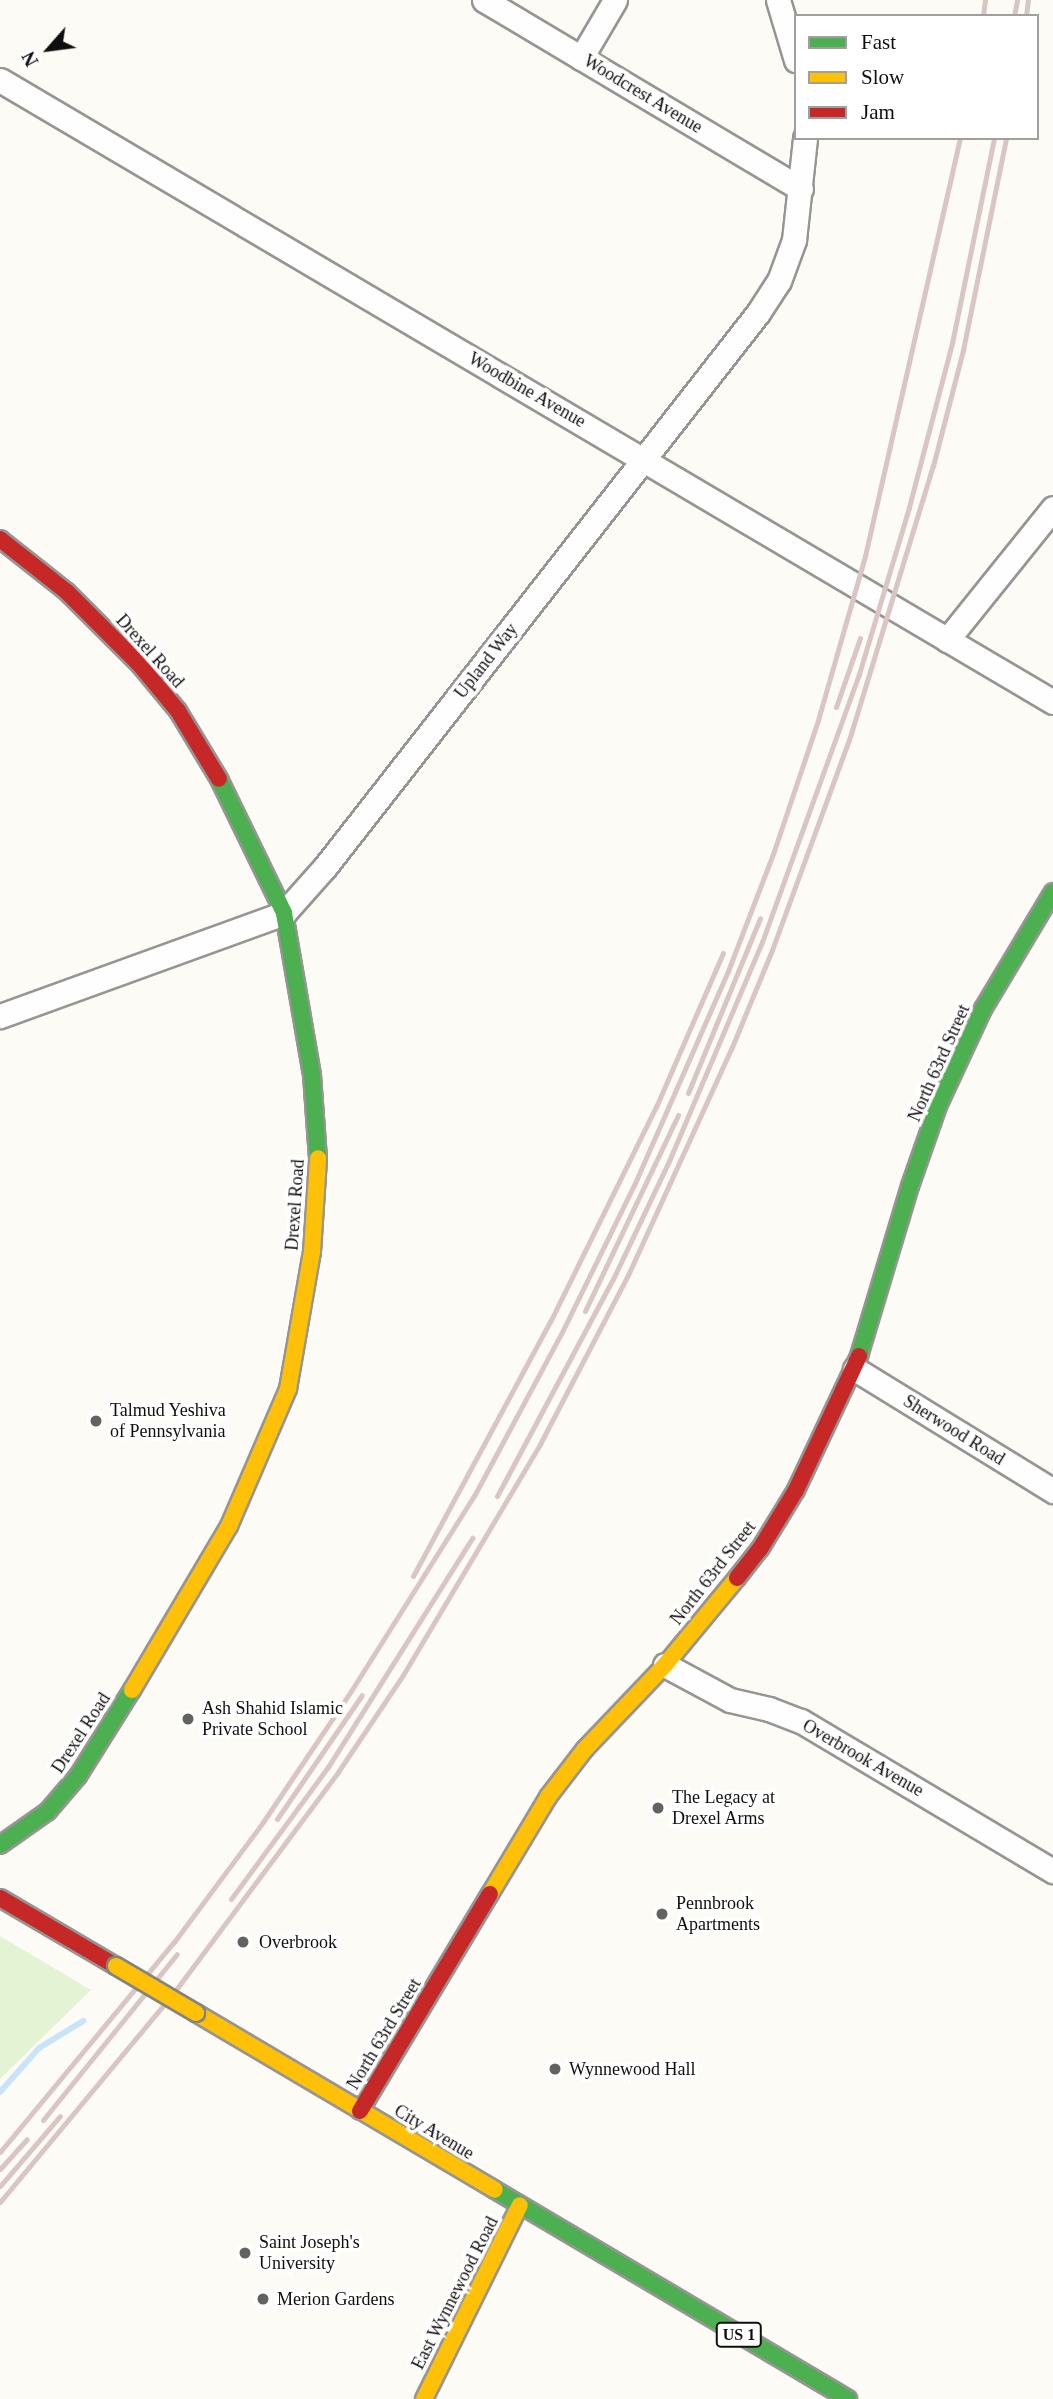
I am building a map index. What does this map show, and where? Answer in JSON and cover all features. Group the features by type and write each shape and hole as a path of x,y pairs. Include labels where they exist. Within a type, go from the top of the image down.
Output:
{"main road":[{"name":"Drexel Road","path":"0,539 24,556 107,630 178,710 226,791 284,913 312,1075 319,1172 313,1252 288,1389 229,1525 185,1604 78,1776 48,1811 0,1845"},
{"name":"North 63rd Street","path":"360,2111 548,1797 585,1749 666,1665 760,1549 796,1490 855,1369 910,1186 939,1106 983,1009 1053,892"},
{"name":"City Avenue","path":"0,1898 848,2399"},
{"name":"East Wynnewood Road","path":"424,2399 520,2205"}],"street":[{"name":"Woodcrest Avenue","path":"484,0 802,189"},
{"path":"581,58 615,0"},
{"path":"778,0 794,53"},
{"name":"Woodbine Avenue","path":"0,80 1053,702"},
{"name":"Upland Way","path":"0,1016 284,913 325,867 758,313 779,281 794,240 806,140"},
{"path":"947,640 1053,508"},
{"name":"Sherwood Road","path":"855,1369 1053,1491"},
{"name":"Overbrook Avenue","path":"666,1665 730,1700 769,1709 801,1721 1053,1871"}],"green space":[{"path":"0,1936 91,1990 0,2079"}],"waterway":[{"path":"0,2092 39,2048 83,2021"}],"railway":[{"path":"983,14 985,0"},
{"path":"1014,14 1017,0"},
{"path":"1026,14 1028,0"},
{"path":"0,2152 174,1942 263,1822 351,1691 474,1496 563,1330 635,1183 728,971 774,851 818,720 865,556 960,140"},
{"path":"497,1496 613,1279 669,1161 762,942 859,674 909,507 952,343 994,140"},
{"path":"0,2202 175,1991 338,1772 403,1675 540,1444 628,1275 732,1047 772,950 849,740 933,466 963,350 1006,140"},
{"path":"836,707 860,638"},
{"path":"688,1093 760,918"},
{"path":"413,1576 550,1322 656,1107 723,953"},
{"path":"585,1311 678,1115"},
{"path":"231,1899 328,1767 472,1538"},
{"path":"277,1819 362,1695"},
{"path":"43,2120 177,1954"},
{"path":"0,2186 60,2116"},
{"path":"0,2169 27,2139"}],"traffic: fast":[{"path":"219,779 284,913 312,1075 318,1158"},
{"path":"859,1356 910,1186 938,1106 983,1009 1053,892"},
{"path":"0,1845 48,1811 78,1776 132,1690"},
{"path":"495,2190 848,2399"}],"traffic: slow":[{"path":"132,1690 229,1526 288,1389 312,1252 318,1158"},
{"path":"490,1894 548,1797 585,1749 665,1665 737,1578"},
{"path":"116,1966 196,2013"},
{"path":"196,2013 495,2190"},
{"path":"424,2399 520,2205"}],"traffic: jam":[{"path":"0,539 67,592 139,664 178,711 219,779"},
{"path":"737,1578 760,1549 796,1490 859,1356"},
{"path":"360,2111 490,1894"},
{"path":"0,1898 116,1966"}],"place":[{"name":"Talmud Yeshiva of Pennsylvania","path":"96,1421"},
{"name":"Ash Shahid Islamic Private School","path":"188,1719"},
{"name":"The Legacy at Drexel Arms","path":"658,1808"},
{"name":"Pennbrook Apartments","path":"662,1914"},
{"name":"Overbrook","path":"243,1942"},
{"name":"Wynnewood Hall","path":"555,2069"},
{"name":"Saint Joseph's University","path":"245,2253"},
{"name":"Merion Gardens","path":"263,2299"}]}
